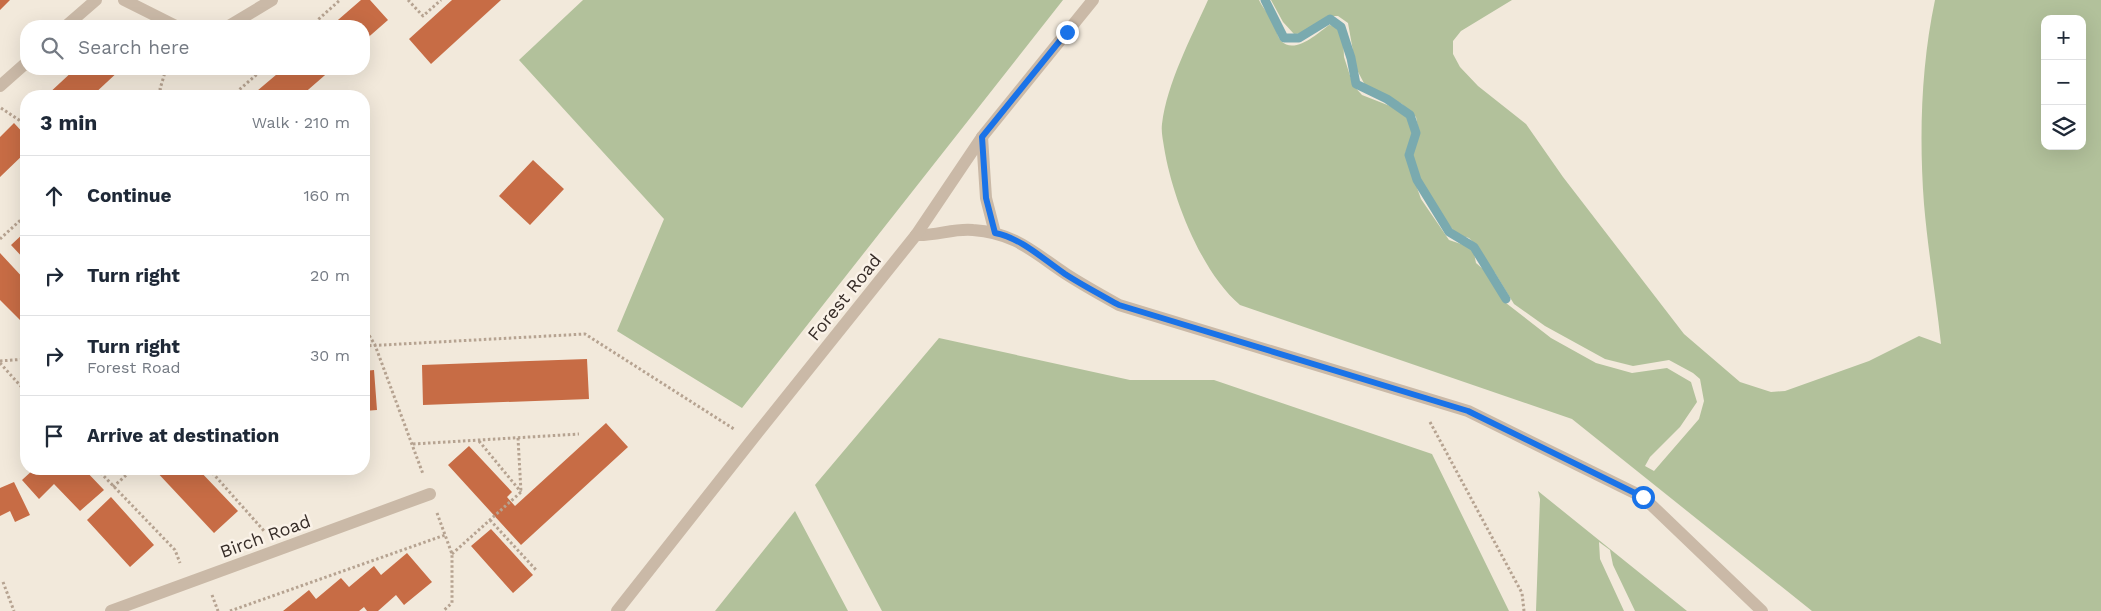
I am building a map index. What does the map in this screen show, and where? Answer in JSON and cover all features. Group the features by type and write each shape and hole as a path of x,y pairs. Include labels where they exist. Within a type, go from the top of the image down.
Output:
{"street":[{"path":"73,20 96,0"},
{"path":"124,0 164,20"},
{"path":"240,20 272,0"},
{"name":"Forest Road","path":"618,611 916,235 982,137 1092,0"},
{"path":"0,86 20,68"},
{"path":"982,137 986,198 995,233"},
{"path":"916,235 925,236 956,229 1003,234 1022,244 1067,275 1119,305 1468,411 1643,497 1762,611"},
{"name":"Birch Road","path":"111,611 430,494"}],"path":[{"path":"318,20 340,0"},
{"path":"408,0 423,16 441,0"},
{"path":"160,89 164,75"},
{"path":"239,90 256,75"},
{"path":"0,107 20,121"},
{"path":"0,239 20,221"},
{"path":"370,346 585,334 751,441"},
{"path":"370,336 376,345 452,554 452,603 443,611"},
{"path":"0,362 20,360"},
{"path":"0,362 20,385"},
{"path":"1416,395 1522,593 1524,611"},
{"path":"413,444 579,434"},
{"path":"518,438 521,492"},
{"path":"479,441 521,492"},
{"path":"102,475 175,550 183,573 195,579"},
{"path":"113,487 126,475"},
{"path":"214,475 281,550"},
{"path":"452,554 521,492"},
{"path":"490,520 537,571"},
{"path":"230,611 242,609 446,535"},
{"path":"3,582 14,611"}],"green space":[{"path":"583,0 1063,0 742,408 617,331 664,219 519,60"},
{"path":"1208,0 1259,0 1273,21 1281,41 1287,45 1293,46 1306,41 1329,25 1337,26 1343,36 1344,57 1353,85 1362,95 1390,106 1410,119 1413,133 1405,154 1421,199 1449,240 1473,248 1476,263 1491,276 1506,303 1551,338 1596,363 1632,373 1667,368 1691,382 1697,402 1680,427 1650,457 1645,466 1654,471 1699,419 1704,401 1700,379 1669,360 1633,366 1605,359 1545,326 1514,304 1495,273 1482,262 1479,248 1469,238 1458,235 1445,221 1417,173 1411,154 1419,133 1416,117 1402,104 1366,87 1356,68 1348,23 1338,16 1327,16 1307,33 1294,34 1283,22 1271,0 1512,0 1461,31 1453,41 1453,54 1460,67 1478,86 1526,124 1563,177 1684,334 1740,382 1771,392 1785,391 1869,361 1919,336 1941,344 1922,179 1922,102 1930,25 1935,0 2101,0 2101,611 1812,611 1572,419 1240,305 1226,291 1201,254 1181,210 1168,167 1162,136 1162,124 1169,93 1180,61"},
{"path":"939,338 1130,380 1214,380 1432,454 1509,611 882,611 815,485"},
{"path":"1538,491 1687,611 1635,611 1613,565 1610,550 1599,542 1600,559 1624,611 1536,611 1540,499"},
{"path":"795,511 848,611 715,611"}],"building":[{"path":"0,0 10,0 0,10"},
{"path":"361,0 370,0 388,20 370,36 370,20 338,20"},
{"path":"452,0 501,0 431,64 409,39"},
{"path":"69,75 115,75 98,90 52,90"},
{"path":"276,75 325,75 308,90 258,90"},
{"path":"14,123 20,130 20,158 0,177 0,137"},
{"path":"533,160 564,189 530,225 499,196"},
{"path":"20,237 20,255 11,245"},
{"path":"0,253 20,275 20,320 0,300"},
{"path":"587,359 589,399 423,405 422,365"},
{"path":"370,370 374,370 377,410 370,411"},
{"path":"606,423 628,447 521,545 448,465 469,446 512,492 507,497 515,506"},
{"path":"27,475 90,475 104,490 80,511 54,484 39,499 22,480"},
{"path":"160,475 204,475 238,511 214,533"},
{"path":"14,482 30,515 15,522 10,511 0,516 0,488"},
{"path":"111,497 154,545 130,567 87,520"},
{"path":"491,529 533,575 513,593 471,546"},
{"path":"407,553 432,582 404,605 396,595 378,611 367,611 364,607 359,611 283,611 309,590 316,599 341,578 349,587 374,566 381,575"}],"waterway":[{"path":"1265,0 1284,38 1299,38 1330,19 1341,27 1351,58 1356,84 1387,99 1410,115 1416,133 1409,155 1417,180 1449,232 1474,247 1506,299"}],"route":[{"path":"1067,32 982,137 986,198 995,233 1003,234 1022,244 1067,275 1119,305 1468,411 1643,497"}]}
